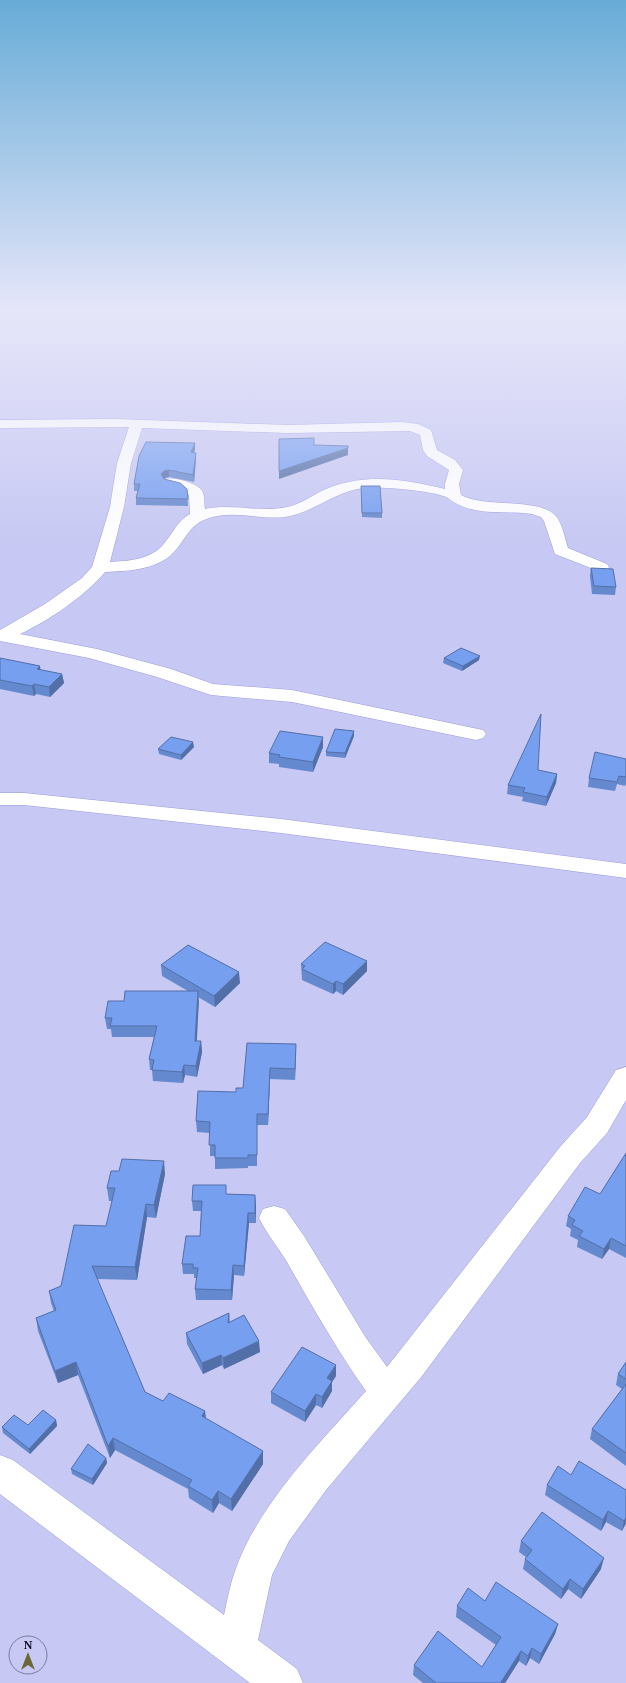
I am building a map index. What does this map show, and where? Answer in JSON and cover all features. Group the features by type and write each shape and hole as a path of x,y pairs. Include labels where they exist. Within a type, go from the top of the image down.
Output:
{"street":[{"path":"0,424 137,424 274,429 392,426 413,427 426,433 430,450 433,453 454,466 456,470 452,484 453,495"},
{"path":"0,635 18,628 51,608 88,582 100,568 117,507 124,463 137,424"},
{"path":"170,482 186,486 196,493 198,516"},
{"path":"100,568 126,565 157,557 166,551 180,530 189,521 198,516 223,510 260,513 287,512 300,508 336,490 371,483 413,486 453,495 457,499 466,503 546,514 551,520 561,551 570,556 601,566"},
{"path":"0,635 91,653 164,673 211,689 292,696 476,734"},
{"path":"0,799 24,799 281,826 626,871"},
{"path":"237,1649 243,1614 254,1571 276,1528 313,1478 387,1393 488,1266 570,1155 597,1125 626,1077"},
{"path":"274,1218 293,1245 354,1348 387,1393"},
{"path":"0,1472 29,1496 283,1683"}],"building":[{"path":"314,438 314,445 348,446 348,448 279,471 279,439"},
{"path":"146,442 195,443 191,452 196,453 193,475 169,470 164,471 161,474 164,479 180,483 187,489 188,499 136,498 140,484 134,484 139,456"},
{"path":"361,486 380,486 382,513 362,513"},
{"path":"591,568 613,569 616,587 594,586"},
{"path":"461,648 480,656 463,666 444,658"},
{"path":"0,658 40,666 37,669 62,674 49,687 34,684 32,686 0,680"},
{"path":"541,714 538,770 557,774 547,797 523,792 525,788 508,785"},
{"path":"335,729 354,731 345,753 326,752"},
{"path":"280,731 323,737 313,762 279,757 280,755 269,753"},
{"path":"171,737 193,742 181,755 158,749"},
{"path":"595,752 626,759 626,777 619,776 617,782 589,778"},
{"path":"325,942 367,961 343,984 336,981 333,984 302,969 305,966 301,964"},
{"path":"188,945 239,972 214,996 161,965"},
{"path":"125,991 198,991 195,1041 201,1041 196,1066 184,1065 182,1072 152,1070 154,1060 149,1059 157,1026 110,1026 112,1018 105,1018 108,1001 124,1001"},
{"path":"247,1043 296,1044 295,1069 270,1068 268,1114 257,1114 257,1155 248,1155 248,1158 215,1158 215,1145 209,1145 210,1122 196,1121 198,1091 236,1092 236,1088 243,1088"},
{"path":"626,1153 626,1246 611,1238 604,1249 579,1236 583,1231 572,1225 575,1220 568,1216 585,1187 600,1194"},
{"path":"122,1159 164,1161 154,1205 146,1204 135,1267 92,1266 145,1392 163,1401 169,1393 205,1411 202,1416 263,1451 231,1499 218,1491 212,1500 188,1486 192,1480 113,1438 108,1446 76,1362 55,1371 36,1318 56,1310 49,1291 61,1286 74,1225 106,1226 115,1188 107,1188 111,1171 119,1171"},
{"path":"193,1185 226,1185 226,1194 255,1195 255,1213 248,1213 244,1266 233,1265 231,1290 195,1289 198,1268 193,1268 193,1264 182,1264 186,1236 200,1236 202,1201 192,1201"},
{"path":"229,1313 228,1323 244,1315 259,1341 223,1358 221,1355 202,1363 186,1333"},
{"path":"302,1347 336,1365 327,1378 332,1381 322,1397 316,1394 305,1411 271,1392"},
{"path":"626,1362 626,1379 618,1374"},
{"path":"626,1384 626,1453 592,1429"},
{"path":"43,1410 56,1420 29,1449 2,1427 14,1415 28,1425"},
{"path":"88,1444 106,1458 92,1479 71,1469"},
{"path":"579,1461 626,1490 626,1518 624,1521 608,1511 603,1520 547,1485 558,1466 571,1475"},
{"path":"542,1512 604,1558 583,1589 570,1579 563,1589 525,1559 532,1550 521,1541"},
{"path":"496,1582 558,1624 541,1654 532,1648 528,1656 521,1651 501,1682 502,1683 436,1683 414,1665 438,1631 482,1667 501,1637 457,1606 468,1588 485,1601"}]}
